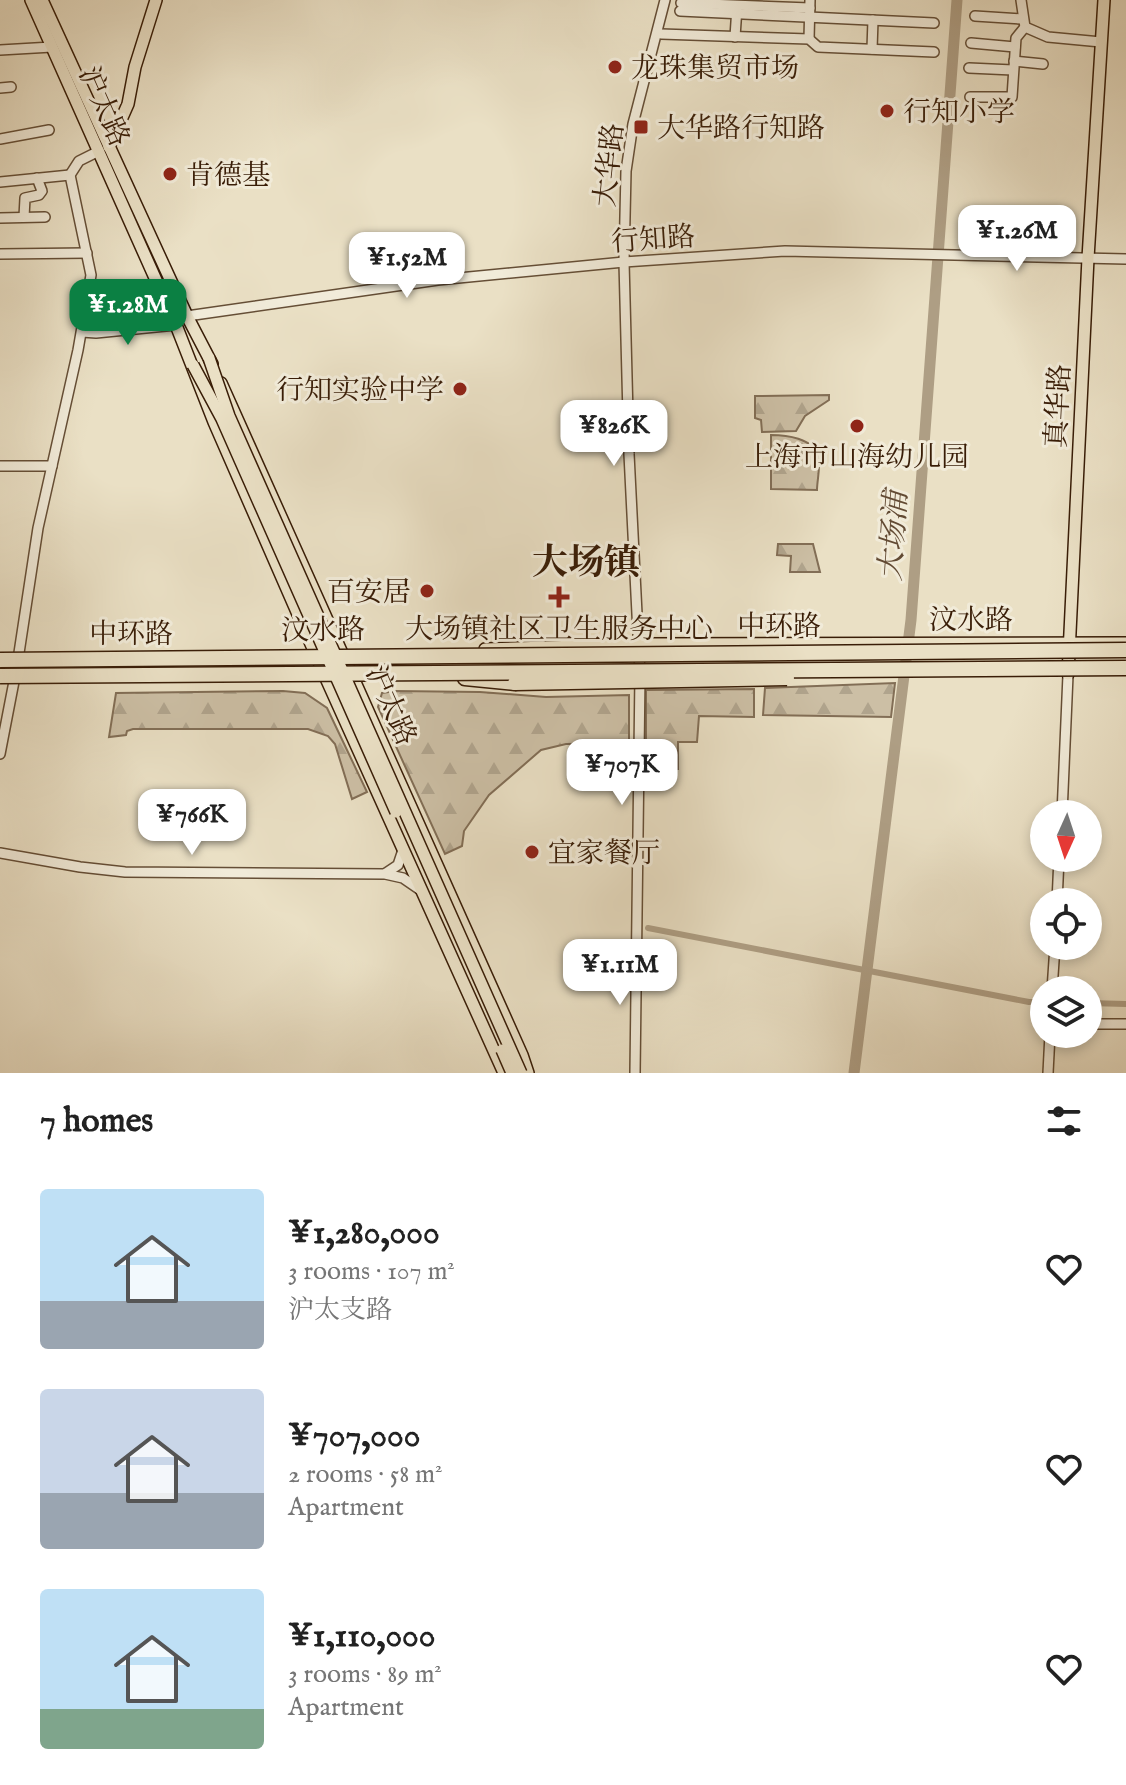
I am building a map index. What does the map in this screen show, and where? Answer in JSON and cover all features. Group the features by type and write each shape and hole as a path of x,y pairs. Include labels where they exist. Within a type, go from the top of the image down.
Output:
{"highway":[{"path":"990,650 1051,641 1126,642"},
{"name":"中环路","path":"0,658 1126,650"},
{"path":"441,676 515,683 765,680 897,669"},
{"name":"中环路","path":"8,671 1126,671"}],"main road":[{"name":"沪太路","path":"31,0 243,427 528,1073"},
{"name":"沪太路","path":"42,0 214,422 504,1073"},
{"path":"105,149 128,104 135,67 156,0"},
{"name":"真华路","path":"1068,675 1104,0"},
{"name":"沪太路","path":"209,358 229,416 521,1073"},
{"name":"沪太路","path":"193,365 228,434 512,1073"},
{"name":"汶水路","path":"8,671 321,665 344,653 640,644 1126,642"},
{"path":"132,665 156,655"},
{"name":"汶水路","path":"8,671 156,655 207,655 321,665 352,676 1068,675 1126,671"},
{"path":"207,655 235,664"},
{"name":"汶水路","path":"0,658 8,671"},
{"name":"汶水路","path":"8,671 132,665 321,665"}],"street":[{"name":"大华路","path":"635,1073 640,644 629,454 624,262 626,171 633,124 665,0"},
{"path":"970,97 1012,97 1016,38 1024,23 1021,0"},
{"path":"735,37 737,6"},
{"path":"680,7 810,8 873,20 934,23"},
{"path":"809,39 810,8"},
{"path":"975,16 1024,23 1048,37 1101,42"},
{"path":"872,49 873,20"},
{"path":"661,34 809,39 818,47 934,52"},
{"path":"971,43 1015,47"},
{"path":"0,50 52,47"},
{"path":"969,68 1043,64"},
{"path":"0,139 49,130"},
{"path":"0,754 8,671 82,332 91,275 70,175 79,161 105,149"},
{"path":"0,182 70,175"},
{"path":"24,217 25,198 39,195 42,191 37,178"},
{"path":"0,218 45,217"},
{"name":"行知路","path":"187,316 396,285 624,262 785,251 1126,259"},
{"path":"0,254 87,253"},
{"path":"82,332 176,325"},
{"path":"0,466 52,466"},
{"name":"真华路","path":"1063,800 1068,675"},
{"path":"382,874 397,867 403,850"},
{"path":"0,853 125,872 382,874 403,878 422,892"},
{"path":"1102,1024 1126,1024"},
{"path":"1048,1073 1049,1048"}],"green space":[{"path":"829,395 829,400 805,416 796,431 762,432 761,420 755,418 755,396"},
{"path":"771,435 798,439 811,445 818,456 817,490 771,489"},
{"path":"778,544 813,544 820,572 790,572 791,556 777,555"},
{"path":"895,683 891,717 763,715 765,688"},
{"path":"754,689 754,717 699,716 697,742 678,742 678,769 658,769 646,778 646,690"},
{"path":"116,693 305,693 327,708 367,792 352,799 335,744 328,736 308,729 133,729 126,735 109,737"},
{"path":"382,693 546,697 629,695 629,743 566,744 541,750 489,795 464,831 462,846 445,854 378,707"}],"waterway":[{"name":"大场浦","path":"854,1073 911,620 957,0"},
{"path":"648,928 1030,1002"},
{"path":"1102,1003 1126,1004"}],"place":[{"name":"龙珠集贸市场","path":"615,67"},
{"name":"行知小学","path":"887,111"},
{"name":"大华路行知路","path":"641,127"},
{"name":"肯德基","path":"170,174"},
{"name":"行知实验中学","path":"460,389"},
{"name":"上海市山海幼儿园","path":"857,426"},
{"name":"百安居","path":"427,591"},
{"name":"大场镇社区卫生服务中心","path":"559,597"},
{"name":"宜家餐厅","path":"532,852"}],"district":[{"name":"大场镇","path":"586,561"}]}
